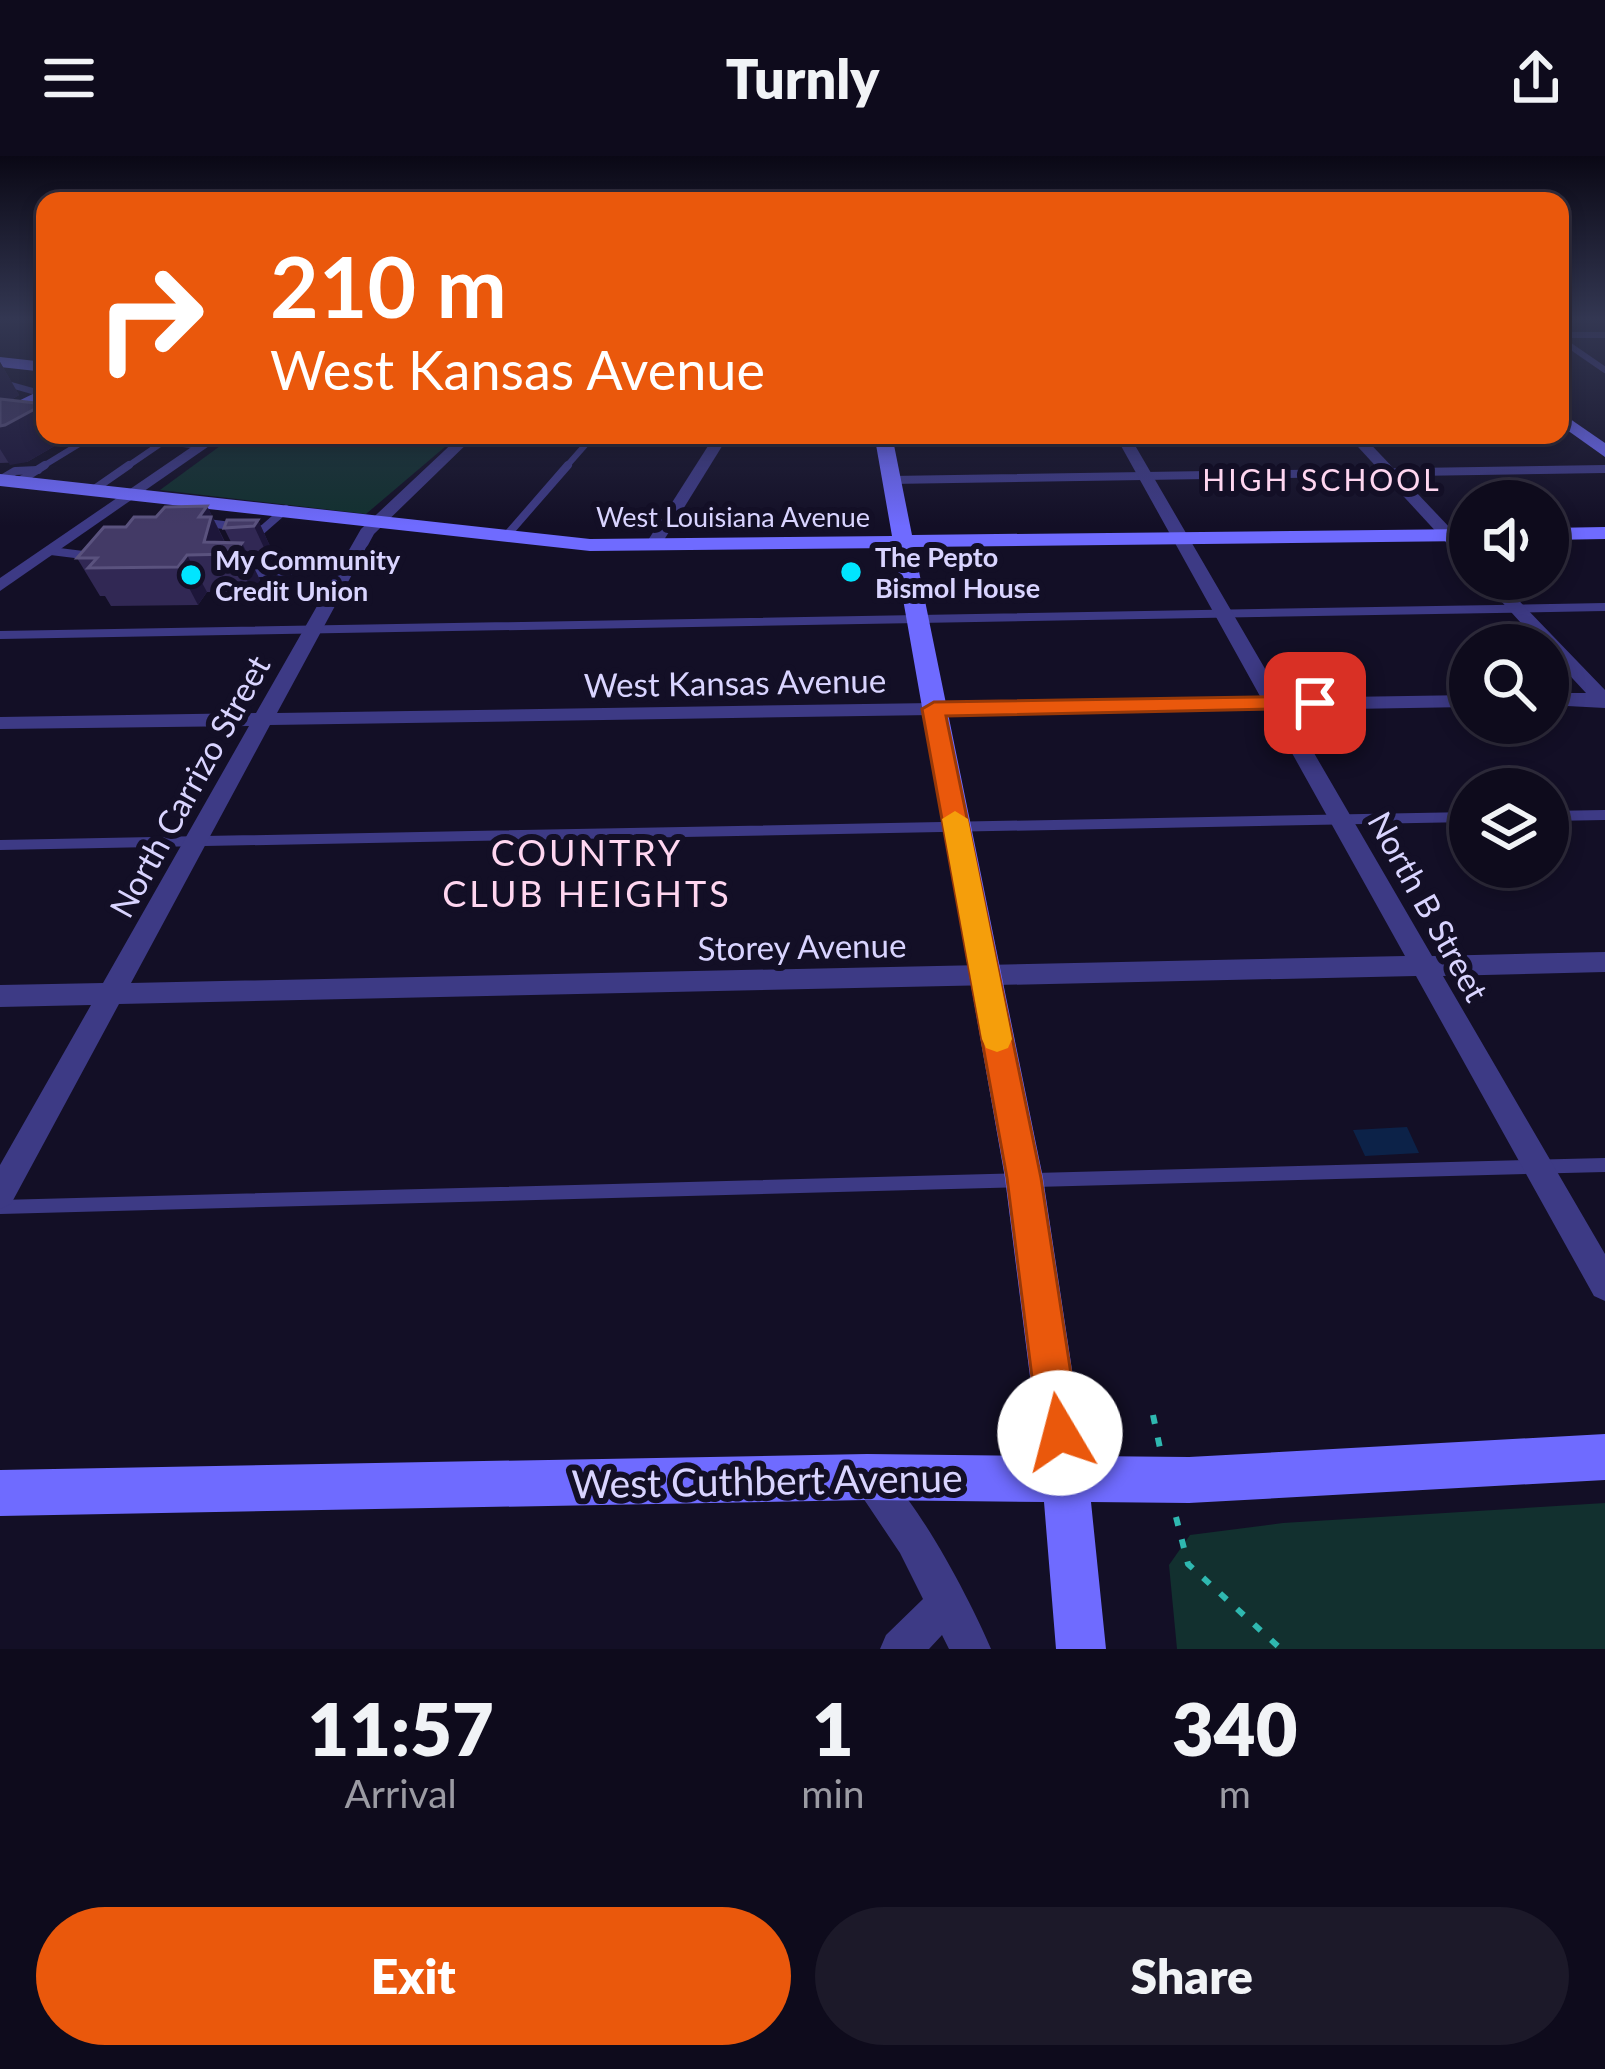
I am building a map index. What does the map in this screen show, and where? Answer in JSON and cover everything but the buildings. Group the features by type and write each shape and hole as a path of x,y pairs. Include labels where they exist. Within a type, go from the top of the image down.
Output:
{"street":[{"path":"1569,418 1605,418"},
{"path":"1569,424 1605,452"},
{"path":"0,586 206,444"},
{"name":"North Carrizo Street","path":"1,1193 367,532 460,444"},
{"path":"653,545 716,444"},
{"path":"884,444 1024,1178 1065,1476 1081,1649"},
{"name":"North B Street","path":"1127,444 1605,1285"},
{"path":"1363,444 1448,535"},
{"name":"West Louisiana Avenue","path":"7,476 93,490 590,545 1448,535"},
{"path":"1569,534 1605,533"},
{"path":"1509,600 1604,700"},
{"path":"1569,700 1604,700"},
{"name":"West Kansas Avenue","path":"0,723 1449,701"},
{"name":"Storey Avenue","path":"0,996 1605,962"},
{"name":"West Cuthbert Avenue","path":"0,1492 867,1477 1166,1479 1605,1457"},
{"path":"867,1477 913,1540 971,1649"},
{"path":"900,1649 947,1604"}],"lane":[{"path":"7,476 38,470 80,444"},
{"path":"93,490 161,444"},
{"path":"184,444 203,446"},
{"path":"506,535 586,444"},
{"path":"890,480 1605,470"},
{"path":"250,541 286,509"},
{"path":"177,520 262,530"},
{"path":"51,551 102,557"},
{"path":"229,574 348,568"},
{"path":"0,635 1605,607"},
{"path":"1569,816 1605,815"},
{"path":"0,845 1449,817"},
{"path":"1,1193 1605,1165"}],"path":[{"path":"1153,1415 1188,1564 1281,1649"}],"green space":[{"path":"223,444 448,444 366,514 160,490"},
{"path":"1605,1503 1605,1649 1177,1649 1169,1565 1190,1535 1283,1523"}],"water":[{"path":"1407,1127 1419,1153 1365,1156 1353,1130"}],"slow traffic":[{"path":"955,819 997,1039"}],"place":[{"name":"The Pepto Bismol House","path":"851,572"},
{"name":"My Community Credit Union","path":"191,575"}],"district":[{"name":"HIGH SCHOOL","path":"1322,479"},
{"name":"COUNTRY CLUB HEIGHTS","path":"587,872"}],"route":[{"path":"1060,1433 1024,1178 934,709 1315,703"}]}
